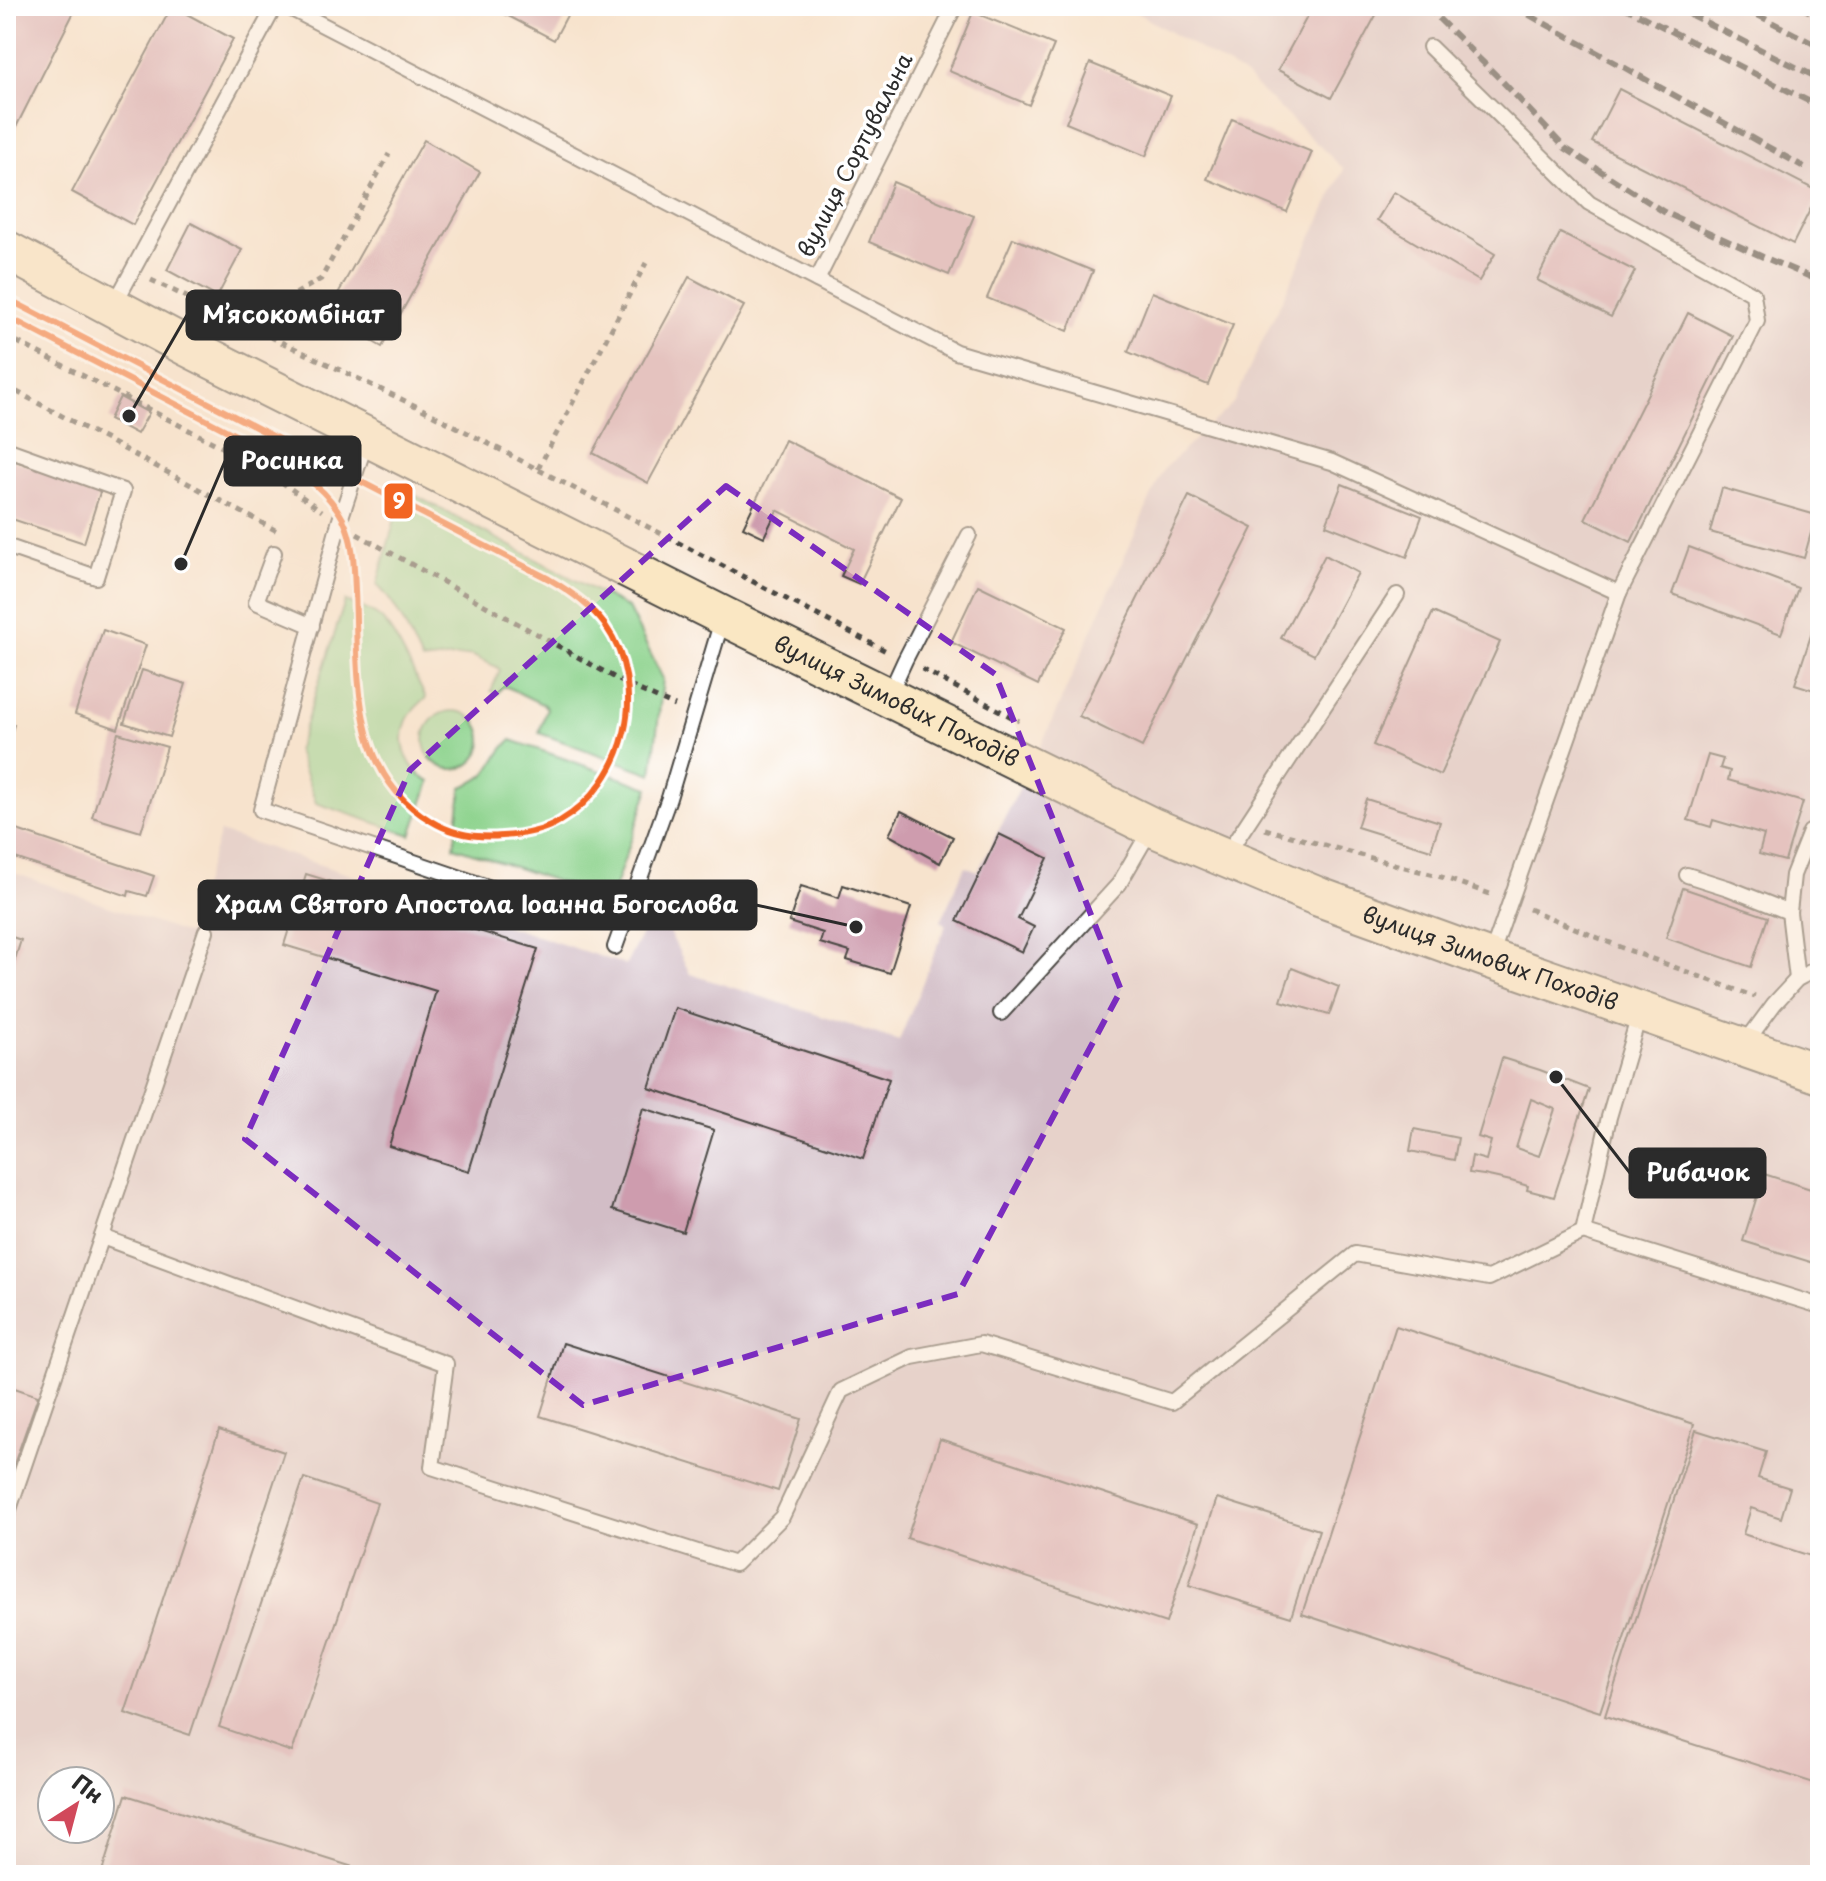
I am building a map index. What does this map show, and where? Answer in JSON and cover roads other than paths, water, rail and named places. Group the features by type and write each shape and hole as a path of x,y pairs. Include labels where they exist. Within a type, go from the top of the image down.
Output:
{"main road":[{"name":"вулиця Зимових Походів","path":"6,250 186,346 1152,827 1319,897 1820,1074"}],"lane":[{"path":"113,307 275,6"},
{"path":"286,6 956,352 1332,462 1619,593"},
{"name":"вулиця Сортувальна","path":"817,280 955,6"},
{"path":"1430,47 1589,203 1753,294 1757,321 1619,593 1490,959"},
{"path":"368,437 339,523 261,810 576,917"},
{"path":"6,449 123,491 96,577 6,546"},
{"path":"888,698 969,535"},
{"path":"274,553 256,602 312,626"},
{"path":"1225,858 1397,595"},
{"path":"615,947 669,798 723,616"},
{"path":"1001,1013 1119,884 1152,827"},
{"path":"1797,979 1789,912 1793,875 1810,832"},
{"path":"1687,875 1789,912"},
{"path":"6,1518 206,931"},
{"path":"1743,1046 1797,979 1820,967"},
{"path":"1583,1232 1609,1117 1640,1012"},
{"path":"102,1237 446,1364 432,1467 735,1564 782,1517 841,1391 912,1357 981,1344 1172,1402 1355,1254 1489,1278 1583,1232 1820,1306"}],"railway":[{"path":"1426,6 1565,148 1664,212 1820,281"},
{"path":"1513,6 1804,167"},
{"path":"1622,6 1820,107"},
{"path":"1673,6 1820,79"},
{"path":"1740,6 1820,47"},
{"path":"1799,6 1820,17"}],"place":[{"name":"М’ясокомбінат","path":"129,416"},
{"name":"Росинка","path":"181,564"},
{"name":"Храм Святого Апостола Іоанна Богослова","path":"856,927"},
{"name":"Рибачок","path":"1556,1077"}]}
